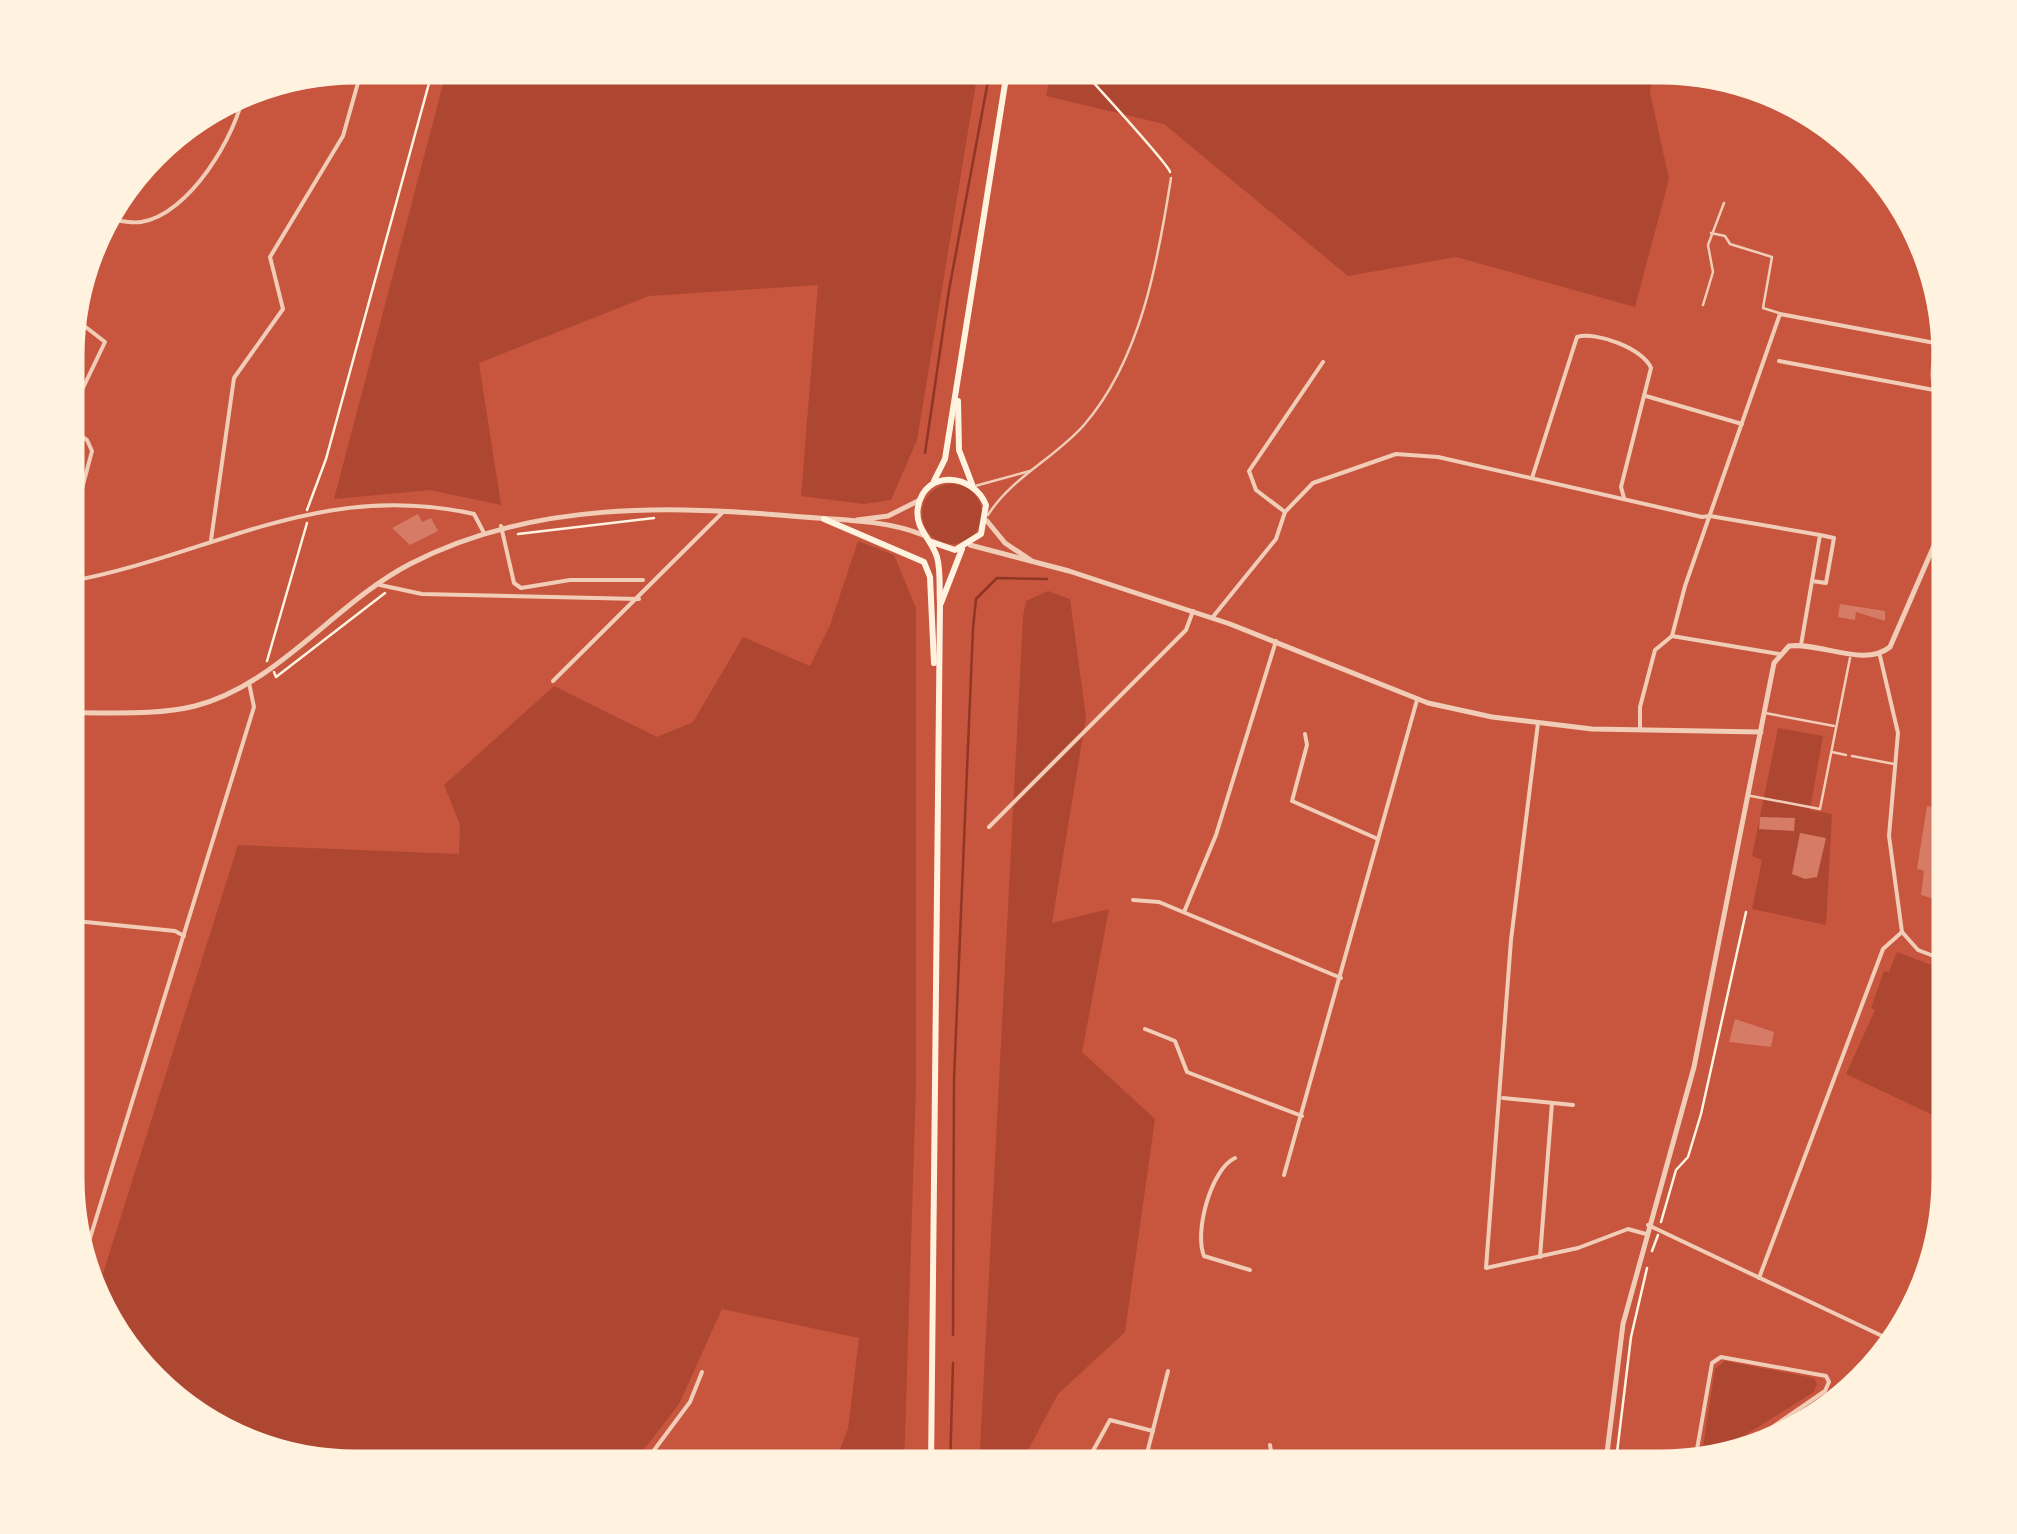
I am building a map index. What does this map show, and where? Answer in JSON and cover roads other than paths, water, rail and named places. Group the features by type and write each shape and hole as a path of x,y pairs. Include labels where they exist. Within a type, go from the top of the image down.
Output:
{"main road":[{"path":"931,1451 940,604 938,563 918,520 920,500 945,459 1005,83"},
{"path":"940,604 966,547 987,518 983,496 973,485 959,450 958,380"},
{"path":"932,485 950,479 973,485"},
{"path":"824,519 910,553 928,568 938,694"},
{"path":"926,538 944,549 966,547"}],"street":[{"path":"211,540 234,378 284,309 270,257 343,136 358,83"},
{"path":"120,220 142,222 189,195 218,156 240,109"},
{"path":"1039,565 1005,543 987,518 1001,497 1085,424 1114,379 1143,308 1162,242 1171,178"},
{"path":"1702,305 1713,272 1708,244 1724,203"},
{"path":"1712,233 1725,236 1730,244 1772,257 1764,308 1934,343"},
{"path":"1640,731 1640,707 1655,650 1672,636 1780,314"},
{"path":"82,391 106,342 85,326"},
{"path":"1532,478 1577,337 1584,334 1619,344 1649,361 1646,396 1621,486 1624,498"},
{"path":"1779,361 1934,390"},
{"path":"1285,512 1256,490 1249,471 1323,362"},
{"path":"1646,396 1742,424"},
{"path":"82,436 92,452 82,489"},
{"path":"1212,618 1276,539 1285,512 1313,482 1396,454 1438,457 1710,516 1834,538 1826,583 1812,581"},
{"path":"973,485 1036,469"},
{"path":"849,521 888,516 920,500"},
{"path":"82,579 114,574 211,540 372,503 423,502 474,514 483,531"},
{"path":"82,713 183,708 214,700 271,666 419,560 501,526 545,518 724,511 849,521 926,538"},
{"path":"553,681 724,511"},
{"path":"501,526 514,583 521,588 570,580 643,580"},
{"path":"1801,645 1820,535"},
{"path":"966,547 1212,618 1417,700 1538,723 1640,731 1761,732"},
{"path":"1880,656 1894,642 1910,612 1934,548"},
{"path":"379,585 391,590 638,598"},
{"path":"989,827 1186,630 1193,612"},
{"path":"1672,636 1780,654 1801,645 1880,656"},
{"path":"1184,912 1216,835 1276,641"},
{"path":"1751,796 1820,809 1851,653"},
{"path":"1607,1452 1623,1324 1694,1067 1780,654"},
{"path":"1880,656 1898,733 1889,836 1902,932 1918,950 1934,956"},
{"path":"90,1239 254,707 248,680"},
{"path":"1284,1175 1417,700"},
{"path":"1765,713 1836,726"},
{"path":"1538,723 1512,940 1486,1268 1540,1257 1628,1229 1646,1234"},
{"path":"1305,734 1307,745 1292,801 1378,839"},
{"path":"1830,752 1896,764"},
{"path":"1133,900 1159,902 1340,978"},
{"path":"83,922 176,931 184,936"},
{"path":"1759,1278 1883,949 1902,932"},
{"path":"1145,1029 1175,1041 1186,1072 1302,1116"},
{"path":"1502,1098 1573,1106"},
{"path":"1540,1257 1552,1104"},
{"path":"1235,1158 1223,1163 1214,1180 1200,1245 1204,1256 1250,1270"},
{"path":"1648,1225 1883,1337"},
{"path":"1698,1448 1712,1363 1721,1357 1826,1376 1830,1382 1825,1392 1773,1427"},
{"path":"1148,1452 1168,1371"},
{"path":"653,1451 690,1402 702,1372"},
{"path":"1093,1452 1110,1420 1153,1431"},
{"path":"1270,1445 1271,1452"}],"waterway":[{"path":"925,453 949,290 988,83"},
{"path":"953,1335 954,1079 976,599 997,578 1047,579"},
{"path":"950,1451 953,1363"}]}
